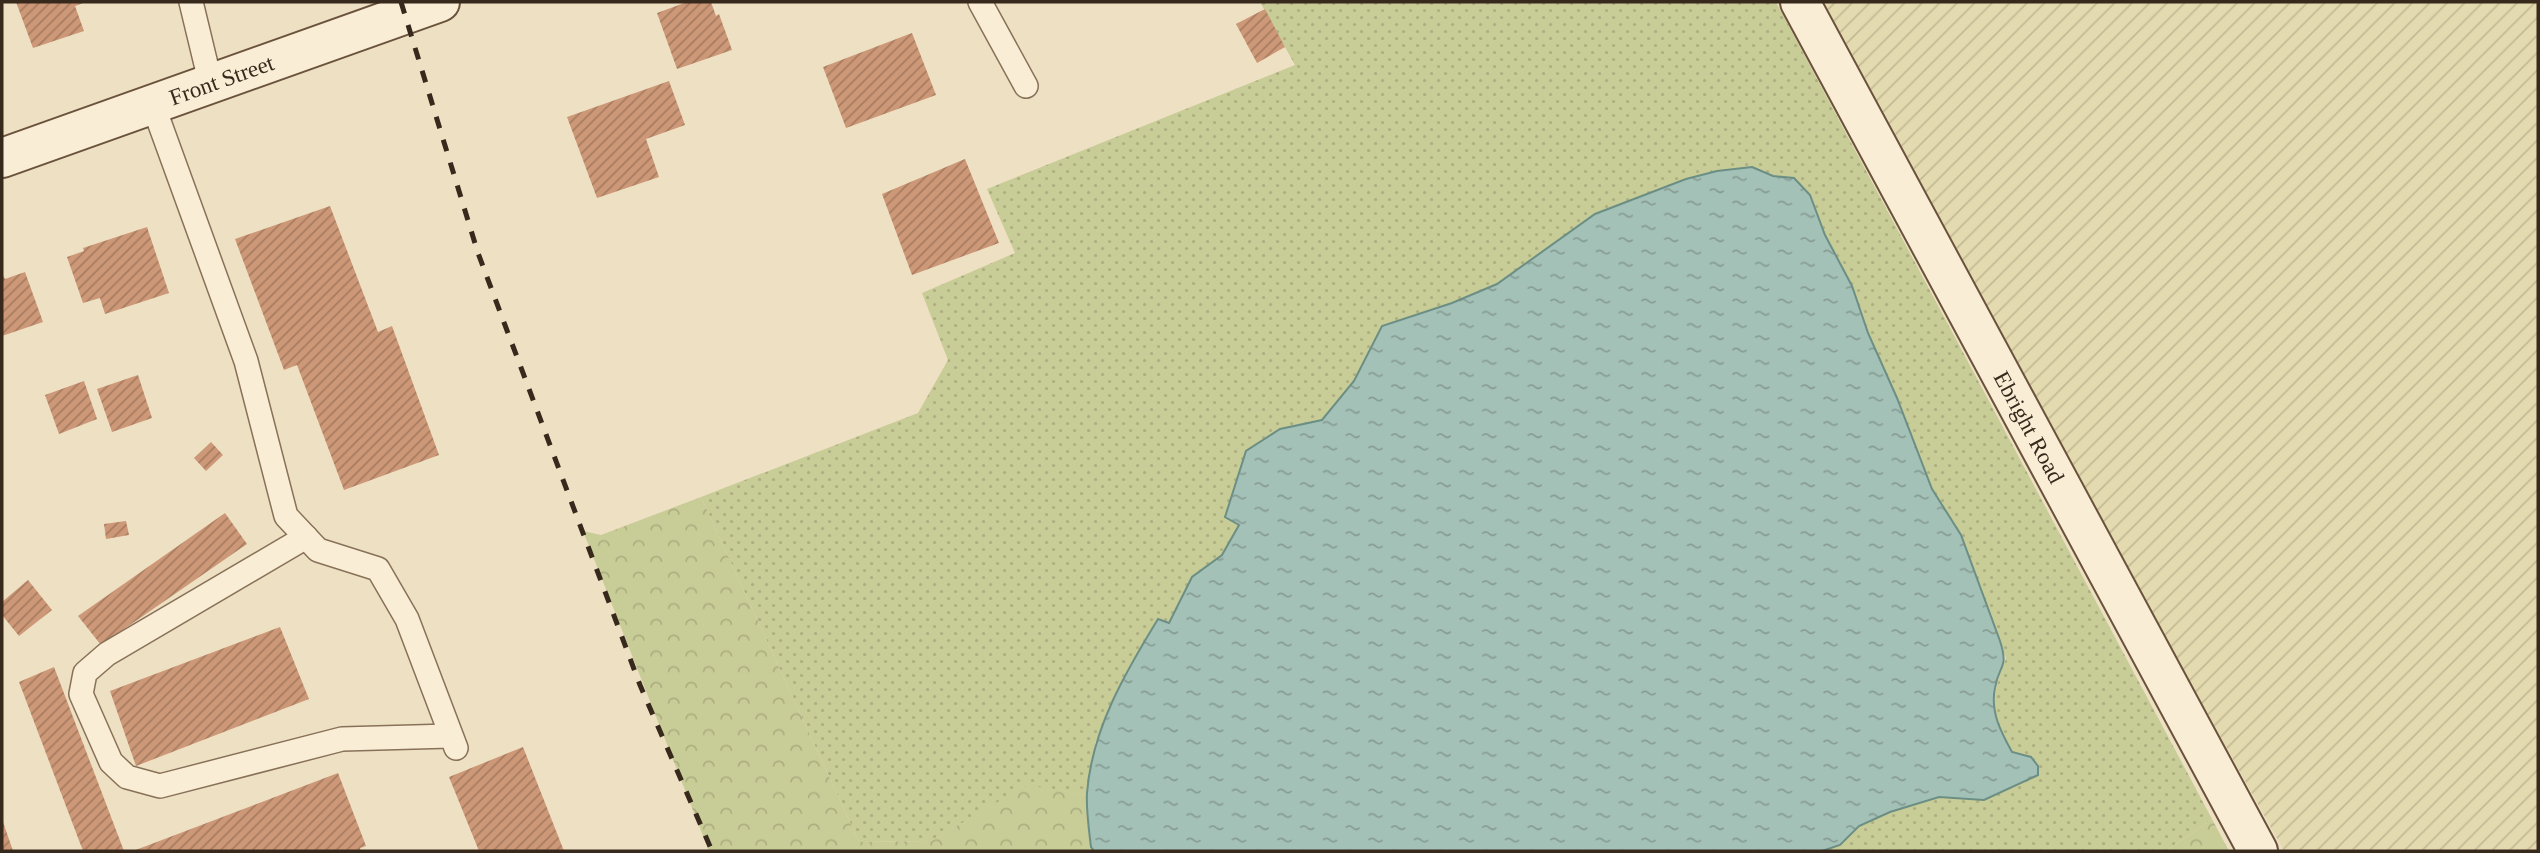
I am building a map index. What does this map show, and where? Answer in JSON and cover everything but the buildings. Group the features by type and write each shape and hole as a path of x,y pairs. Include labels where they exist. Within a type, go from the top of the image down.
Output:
{"street":[{"name":"Front Street","path":"2,158 440,2"},
{"name":"Ebright Road","path":"1800,2 2258,851"}],"lane":[{"path":"191,2 211,85"},
{"path":"981,2 1026,86"},
{"path":"153,105 246,361 286,516 306,537 317,550 378,569 407,618 453,742 342,739 160,786 127,777 111,762 81,694 85,673 107,654 306,537"}],"shaded area":[{"path":"1824,2 2538,2 2538,851 2284,851 2190,682"}],"green space":[{"path":"1260,2 1776,2 2212,819 2166,851 1822,851 1840,845 1859,826 1890,812 1939,797 1984,800 2038,775 2025,754 2012,752 1996,716 1995,696 2006,658 1961,535 1932,489 1897,398 1868,333 1852,286 1825,235 1810,195 1794,178 1773,176 1752,167 1717,171 1686,179 1595,214 1497,284 1452,303 1382,326 1354,381 1322,420 1280,429 1239,525 1222,555 1192,577 1169,624 1095,743 1087,795 1027,786 931,841 859,842 701,497 918,413 948,360 922,293 1015,253 987,189 1295,65"},
{"path":"701,497 859,842 931,841 1027,785 1087,795 1091,847 1094,851 709,851 583,531 601,535"},
{"path":"2212,819 2229,851 2166,851"}],"water":[{"path":"1752,167 1773,176 1794,178 1810,195 1825,235 1852,286 1868,333 1897,398 1932,489 1961,535 2000,641 2004,657 1997,680 1994,705 2000,729 2012,752 2031,757 2038,766 2038,775 1984,800 1939,797 1890,812 1859,826 1840,845 1822,851 1094,851 1089,834 1087,793 1090,769 1103,724 1122,681 1158,619 1169,623 1192,577 1222,555 1239,525 1225,517 1246,451 1280,429 1322,420 1354,381 1382,326 1452,303 1497,284 1595,214 1686,179 1717,171"}],"railway":[{"path":"401,2 478,253 640,685 712,851"}]}
